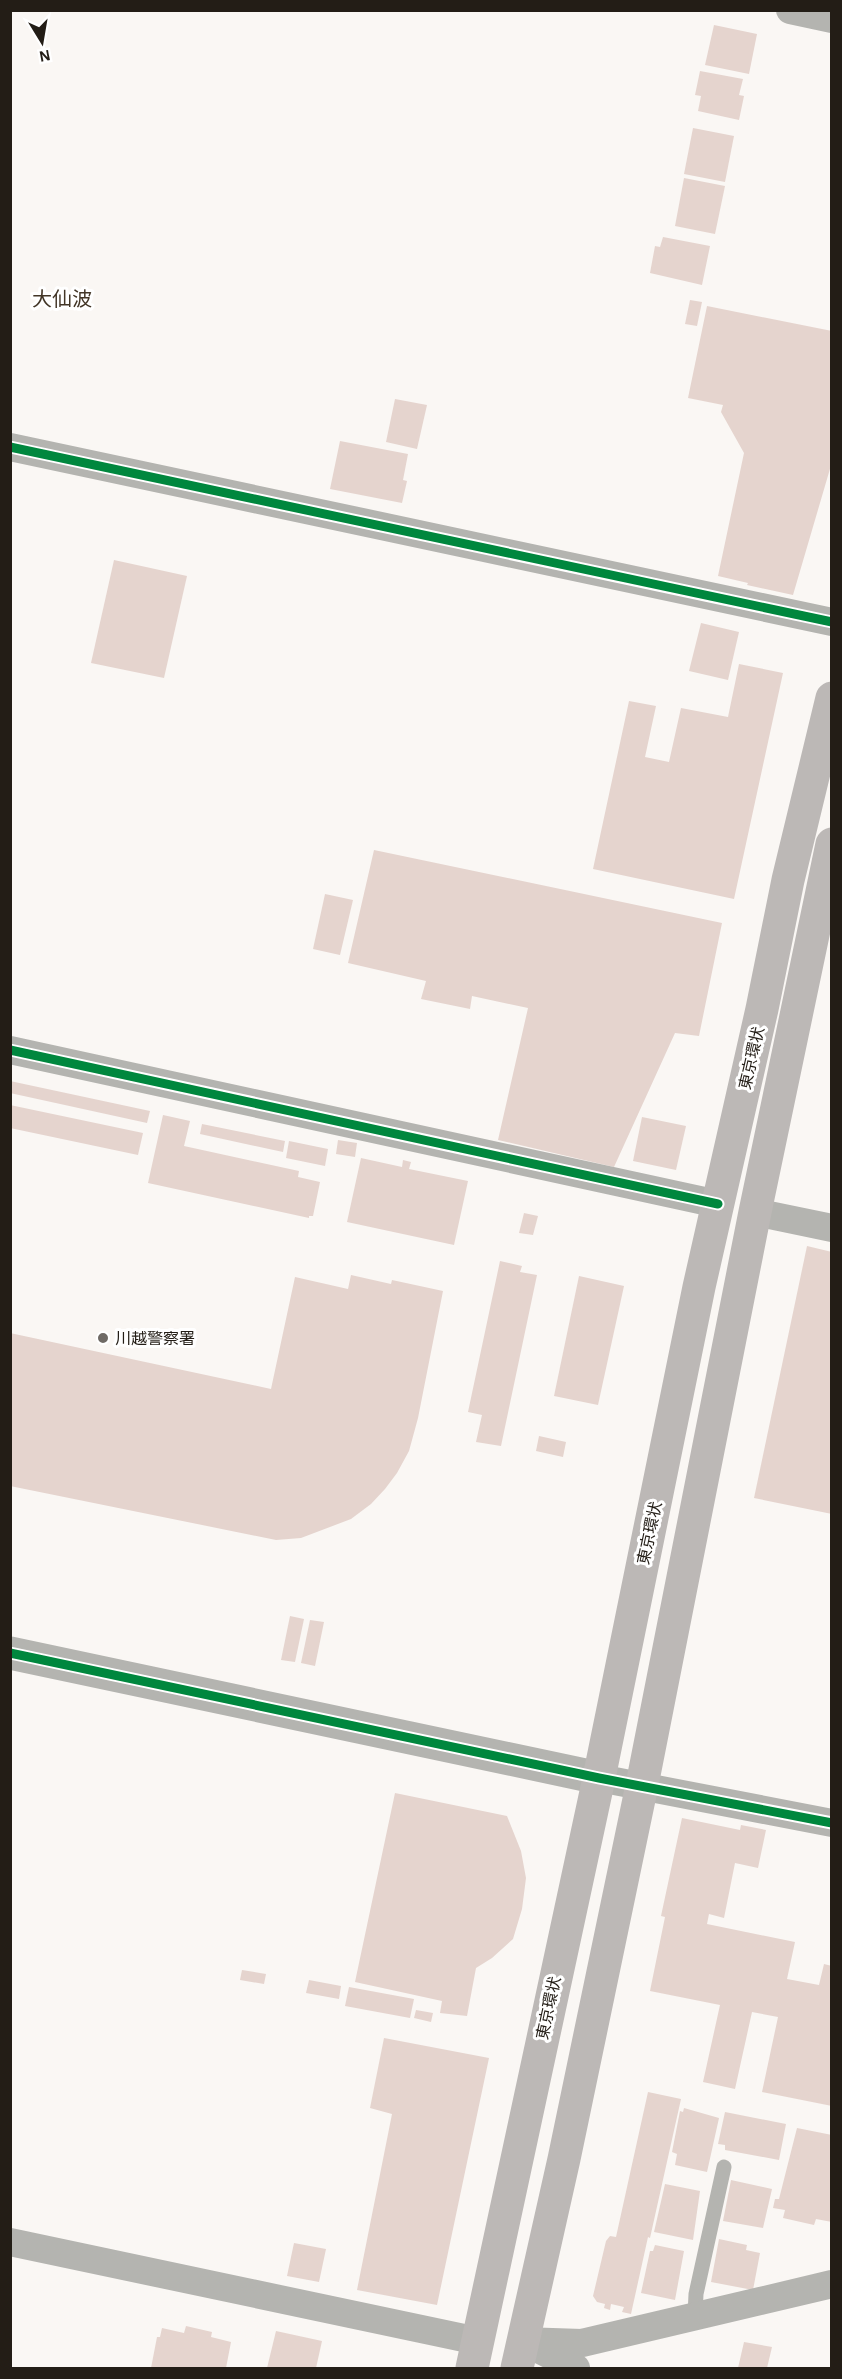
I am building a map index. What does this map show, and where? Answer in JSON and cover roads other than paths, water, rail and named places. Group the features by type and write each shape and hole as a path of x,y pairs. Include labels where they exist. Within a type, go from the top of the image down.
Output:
{"highway":[{"name":"東京環状","path":"475,2355 599,1778 699,1287 762,1009 788,880 831,698"},
{"name":"東京環状","path":"520,2355 564,2159 642,1785 755,1212 831,844"}],"street":[{"path":"790,10 825,16"},
{"path":"10,447 831,622"},
{"path":"10,1050 718,1204"},
{"path":"755,1212 831,1228"},
{"path":"10,1653 599,1778 831,1823"},
{"path":"10,2242 475,2355"},
{"path":"520,2355 582,2343 831,2284"},
{"path":"520,2355 576,2368"}],"lane":[{"path":"695,2316 696,2294 724,2167"}],"place":[{"name":"川越警察署","path":"103,1338"}],"district":[{"name":"大仙波","path":"62,299"}]}
